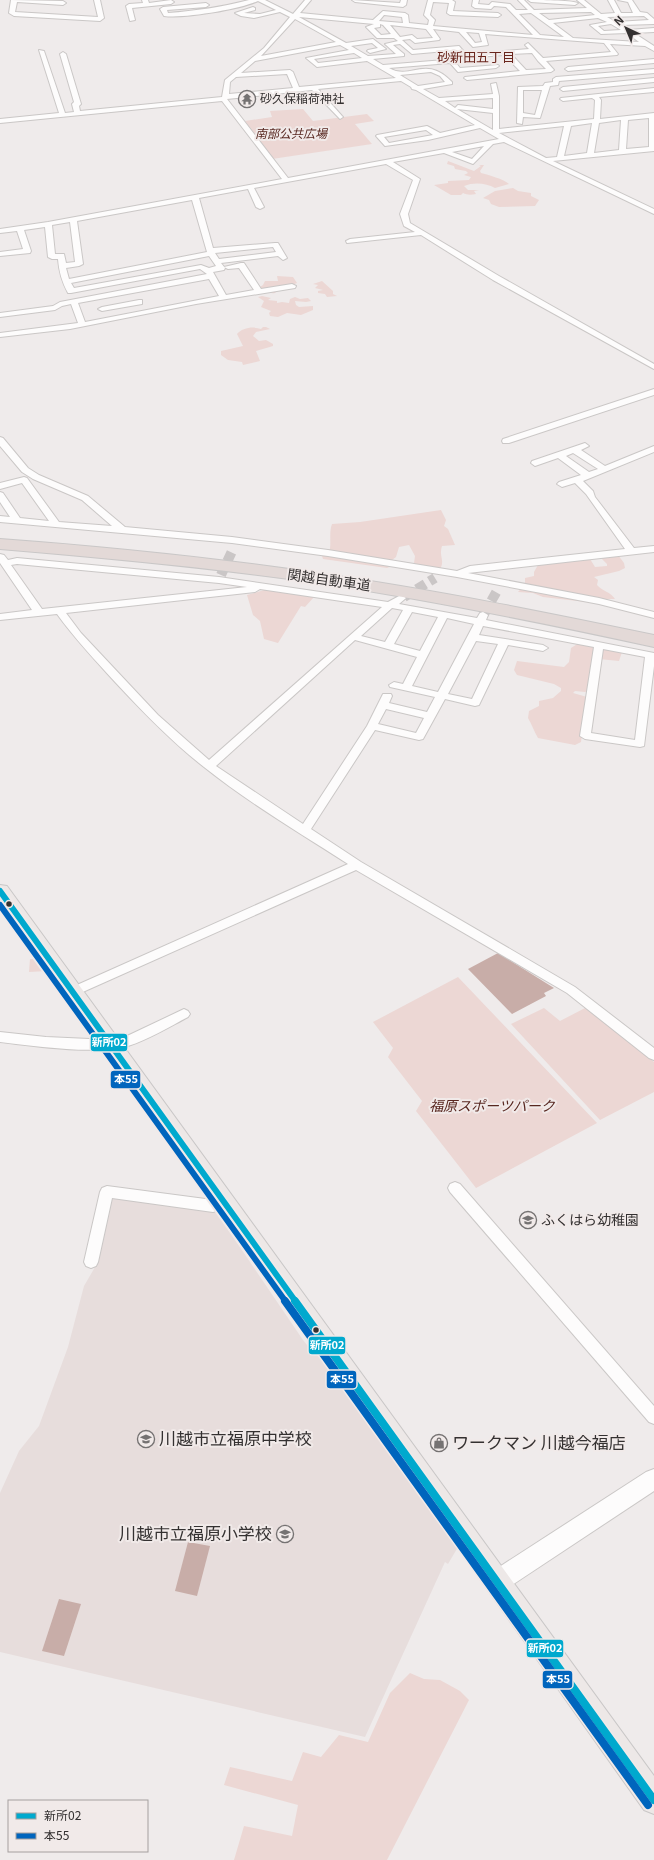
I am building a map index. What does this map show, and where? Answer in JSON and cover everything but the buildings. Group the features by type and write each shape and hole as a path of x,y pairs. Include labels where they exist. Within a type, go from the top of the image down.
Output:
{"highway":[{"name":"関越自動車道","path":"0,534 88,541 264,560 473,592 654,629"},
{"name":"関越自動車道","path":"0,544 171,559 371,586 475,604 653,651"}],"main road":[{"path":"0,891 32,939 111,1045 498,1581 654,1800"}],"street":[{"path":"63,13 62,1 14,0 12,13 63,13 100,19 97,0"},
{"path":"132,20 129,6 141,5 146,2 196,0"},
{"path":"228,0 163,9 166,16 209,12 256,0"},
{"path":"261,0 295,16 414,88 480,126 493,131 504,140 654,212"},
{"path":"286,180 225,97 227,81 266,49 308,0"},
{"path":"355,0 403,5 404,0"},
{"path":"476,0 474,6 490,7 492,4 507,4 538,37"},
{"path":"521,0 571,39"},
{"path":"531,0 581,2 600,16 629,32 654,49"},
{"path":"612,0 620,15"},
{"path":"621,0 630,2 638,14"},
{"path":"432,32 432,20 427,14 430,1 452,2 450,13 498,15"},
{"path":"205,3 209,12"},
{"path":"270,3 238,12 246,17 255,17 282,10"},
{"path":"141,5 144,14"},
{"path":"515,12 532,10 591,10"},
{"path":"375,22 383,13 405,16 406,25"},
{"path":"464,13 463,27 473,45 486,44 481,32"},
{"path":"488,14 494,37 505,53 525,73"},
{"path":"548,22 600,16 638,14 645,14 654,22"},
{"path":"295,16 406,25 432,32 444,38"},
{"path":"375,22 378,26 370,27 379,37 396,36"},
{"path":"654,22 593,25 603,33 654,30"},
{"path":"385,23 398,39 412,37 415,41 432,32 463,27 494,37 522,35 647,44"},
{"path":"432,32 447,32 452,38"},
{"path":"468,78 551,70 532,51 522,35"},
{"path":"255,59 342,44 373,41 383,49 309,58 318,65 402,55 389,43 401,42 412,52 459,48 475,68"},
{"path":"540,60 615,54 606,42"},
{"path":"41,51 55,58 64,89 63,115"},
{"path":"380,67 451,61 505,53 532,51"},
{"path":"419,52 427,62"},
{"path":"55,58 64,89 78,104 75,104 78,114"},
{"path":"451,61 458,70 496,66"},
{"path":"568,69 654,61"},
{"path":"393,74 432,70 442,75 450,84 414,88"},
{"path":"520,115 538,117 545,88 547,84 556,84 556,79 654,71"},
{"path":"233,75 290,72 298,89"},
{"path":"260,81 292,79"},
{"path":"0,121 401,79"},
{"path":"563,89 654,80"},
{"path":"227,81 241,82"},
{"path":"493,131 496,111 494,84"},
{"path":"314,88 340,116"},
{"path":"520,128 520,88 545,88"},
{"path":"563,99 654,90"},
{"path":"436,100 496,96"},
{"path":"590,154 598,100 594,96"},
{"path":"458,107 496,111"},
{"path":"493,131 653,115 653,148 560,157 545,160"},
{"path":"622,152 625,118"},
{"path":"560,157 568,123"},
{"path":"480,126 438,135 427,128 379,136 387,145 438,146 504,140"},
{"path":"438,135 438,146"},
{"path":"0,231 73,220 386,161 438,146 473,162 491,142"},
{"path":"386,161 417,179 404,214 407,224 496,278 654,367"},
{"path":"250,187 260,207"},
{"path":"196,197 211,252 219,264"},
{"path":"63,266 79,264 73,220"},
{"path":"48,224 52,256 61,256 66,282 71,291 201,266 209,273 224,297"},
{"path":"0,252 27,251 20,229"},
{"path":"350,241 423,233"},
{"path":"0,315 55,308 60,304 132,291 209,273 219,264 282,256 274,245 211,252 66,282"},
{"path":"219,264 240,265 258,291"},
{"path":"129,269 138,278"},
{"path":"0,335 82,324 224,297 292,286"},
{"path":"132,291 145,312"},
{"path":"97,297 108,319"},
{"path":"74,302 82,324"},
{"path":"102,309 139,302"},
{"path":"506,440 654,392"},
{"path":"0,440 25,470 36,477 85,498 121,529"},
{"path":"535,463 585,446"},
{"path":"562,484 577,480 602,468 654,449"},
{"path":"574,450 602,468"},
{"path":"559,455 587,475"},
{"path":"0,486 36,477"},
{"path":"24,480 55,523"},
{"path":"577,480 590,493 591,497 632,552"},
{"path":"0,495 17,520"},
{"path":"74,525 106,516"},
{"path":"0,519 121,529 235,545 328,553 439,575 457,574 470,570 654,549"},
{"path":"2,559 220,577 260,586 410,608 444,615 482,617 599,645 653,651 640,744 585,736 599,645"},
{"path":"2,559 39,613"},
{"path":"499,586 510,566"},
{"path":"457,574 499,586 599,601 654,615"},
{"path":"0,617 249,590 260,586"},
{"path":"210,766 390,605 401,598"},
{"path":"388,646 410,608"},
{"path":"60,611 77,635 154,717 180,742 210,766 358,866 571,990 654,1054"},
{"path":"406,687 444,615"},
{"path":"372,726 419,737 474,637 482,617"},
{"path":"354,637 423,655"},
{"path":"474,637 504,643 543,648"},
{"path":"394,685 475,703 504,643"},
{"path":"305,830 372,726 385,701 431,716"},
{"path":"72,992 358,866"},
{"path":"0,1037 46,1042 111,1045 128,1041 184,1014"},
{"path":"455,1188 654,1417"},
{"path":"92,1262 107,1192 213,1206 225,1203"},
{"path":"498,1581 654,1479"}],"shaded area":[{"path":"498,953 554,988 544,993 546,996 512,1014 468,969"},
{"path":"115,1197 216,1212 303,1340 311,1350 314,1349 458,1547 448,1564 445,1562 365,1737 0,1652 0,1493 19,1451 39,1426 68,1347 84,1286 98,1262 110,1199"},
{"path":"188,1542 210,1546 197,1596 175,1591"},
{"path":"59,1599 81,1604 64,1656 42,1651"}],"green space":[{"name":"南部公共広場","path":"303,109 313,121 367,114 374,121 355,124 372,144 272,159 245,121 272,117 270,111"},
{"path":"448,161 474,171 481,166 479,165 484,165 480,171 481,173 500,179 509,184 495,188 484,184 472,184 464,186 468,190 479,190 474,191 476,194 469,195 463,193 461,195 451,195 434,185 448,183 448,181 469,180 471,177 464,175 468,173 466,171 455,169 454,166 447,164"},
{"path":"513,188 518,191 531,193 531,196 539,200 535,206 499,207 491,204 489,200 483,198 495,191"},
{"path":"277,276 293,277 297,283 275,293 267,292 260,287 265,281 278,281"},
{"path":"322,281 333,291 333,294 337,296 327,297 325,294 318,293 318,291 323,290 315,288 318,285 313,284"},
{"path":"262,296 271,298 268,300 277,301 277,303 289,303 290,299 295,297 300,299 308,298 311,301 295,301 296,305 299,307 313,306 313,310 301,315 287,313 278,317 270,316 269,313 271,311 261,307 264,301 258,297"},
{"path":"263,327 270,329 256,332 253,336 259,341 266,340 273,344 273,346 256,351 260,361 243,365 242,362 228,360 221,355 221,351 243,346 237,334 242,330 248,328 261,329"},
{"path":"441,510 446,520 444,526 448,529 455,545 442,546 442,563 440,570 436,574 421,571 414,563 415,556 409,545 399,547 396,557 392,560 392,566 387,568 323,559 322,556 330,549 330,533 332,524 360,522"},
{"path":"618,555 624,563 625,568 619,571 594,577 598,580 597,585 615,599 592,599 586,602 543,597 533,593 518,592 525,584 525,578 534,576 534,572 538,565 590,559 595,567 607,566 602,559 602,556"},
{"path":"268,589 314,597 305,607 301,606 278,643 264,639 260,621 253,615 247,595"},
{"path":"579,643 595,646 589,691 575,691 573,693 587,697 581,742 575,745 538,738 528,718 529,711 539,706 539,701 553,698 561,691 561,688 554,684 517,675 514,670 517,661 564,667 569,662 571,648"},
{"path":"602,647 622,652 619,661 599,659"},
{"path":"30,959 39,959 47,971 29,972"},
{"name":"福原スポーツパーク","path":"458,977 597,1123 476,1188 416,1111 422,1101 388,1057 393,1048 373,1022"},
{"path":"587,1007 654,1062 654,1092 600,1120 511,1024 544,1008 560,1021"},
{"path":"410,1673 424,1679 440,1680 460,1691 469,1700 387,1860 234,1860 244,1826 292,1836 298,1805 224,1785 230,1767 292,1781 303,1752 321,1757 339,1735 368,1742 390,1693"}],"tunnel":[{"path":"221,575 233,549"},
{"path":"404,597 435,578"},
{"path":"484,614 498,589"}],"transit line":[{"name":"新所02","path":"0,891 654,1800"},
{"name":"本55","path":"0,905 648,1805"}],"place":[{"name":"砂久保稲荷神社","path":"247,99"},
{"name":"ふくはら幼稚園","path":"528,1220"},
{"name":"川越市立福原中学校","path":"146,1439"},
{"name":"ワークマン 川越今福店","path":"439,1443"},
{"name":"川越市立福原小学校","path":"285,1534"}],"district":[{"name":"砂新田五丁目","path":"476,57"}]}
